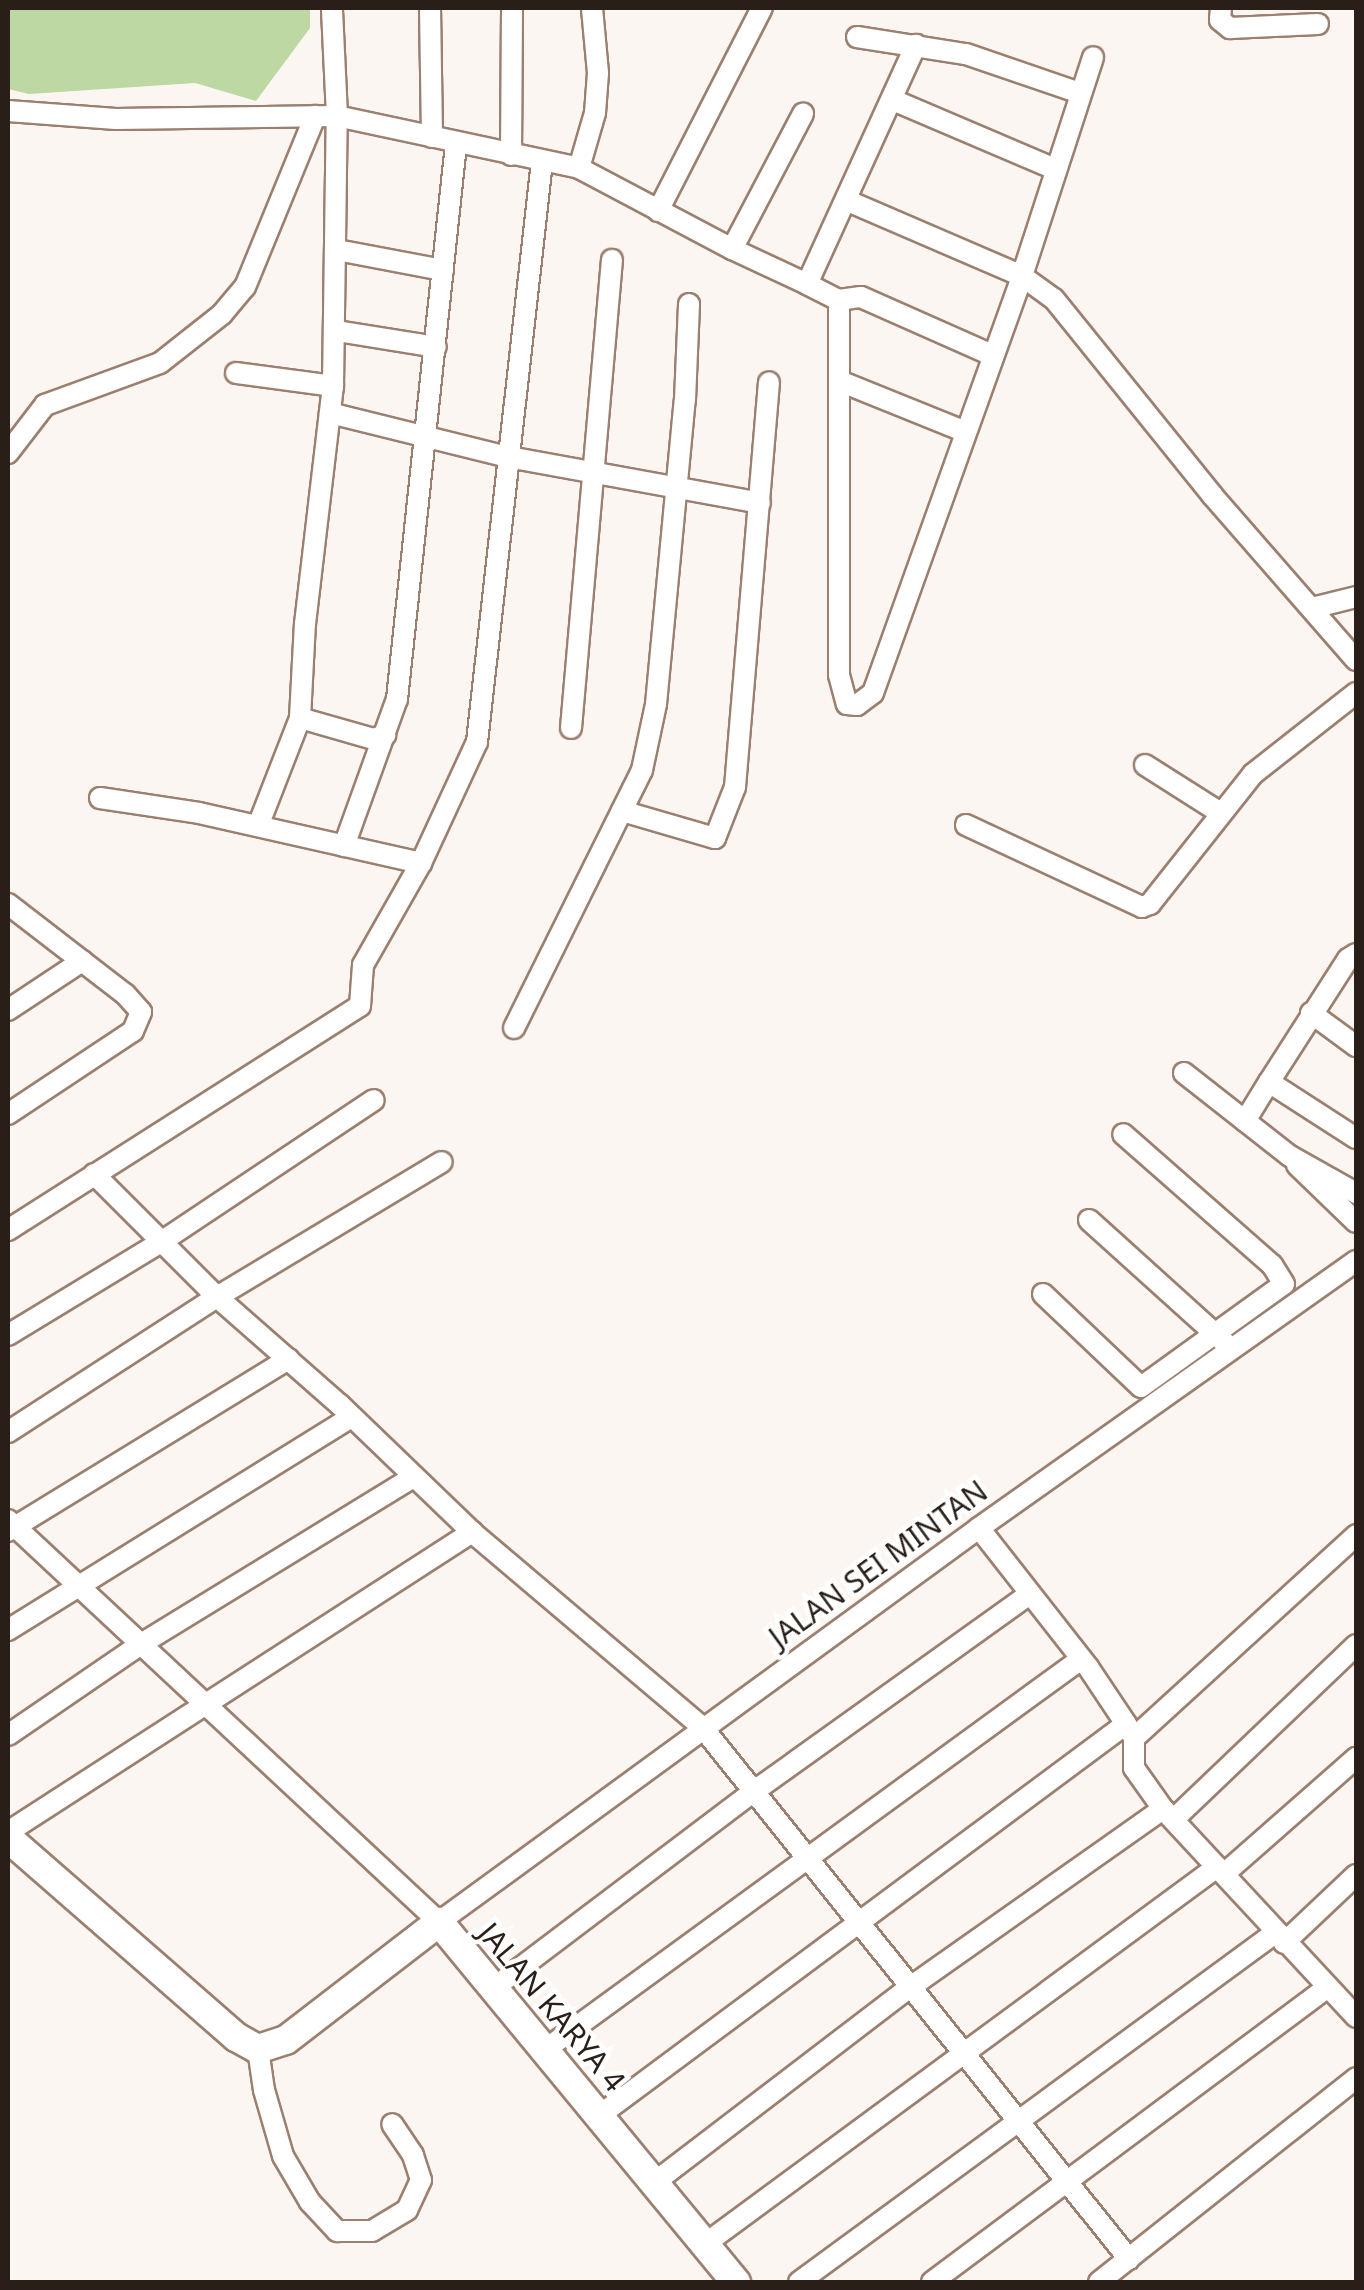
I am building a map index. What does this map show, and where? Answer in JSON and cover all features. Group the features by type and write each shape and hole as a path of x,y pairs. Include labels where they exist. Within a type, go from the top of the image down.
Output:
{"main road":[{"path":"8,1835 236,2037 258,2049"},
{"name":"JALAN KARYA 4","path":"258,2049 286,2040 439,1922 736,2282"}],"street":[{"path":"258,826 300,718 305,624 333,386 337,331 337,116 332,8"},
{"path":"430,8 432,137"},
{"path":"512,8 512,155"},
{"path":"579,168 594,112 598,73 592,8"},
{"path":"658,211 762,8"},
{"path":"1221,8 1220,20 1230,28 1318,24"},
{"path":"857,36 966,54 1080,93"},
{"path":"807,284 916,45"},
{"path":"839,300 842,382 839,674 847,704 858,705 873,694 963,432 1022,276 1054,169 1094,57"},
{"path":"893,100 1054,169"},
{"path":"8,111 116,119 337,116 579,168 839,300 861,298 994,356"},
{"path":"732,249 803,114"},
{"path":"8,453 44,405 160,363 222,314 245,287 315,116"},
{"path":"344,846 397,699 456,144"},
{"path":"8,1230 360,1006 363,965 421,864 476,742 542,162"},
{"path":"848,200 1022,276 1054,299 1212,495 1356,660"},
{"path":"337,250 444,270"},
{"path":"570,728 612,260"},
{"path":"514,1028 642,770 656,704 677,486 689,304"},
{"path":"337,331 436,347"},
{"path":"236,373 333,386"},
{"path":"622,811 716,838 736,787 769,382"},
{"path":"842,382 963,432"},
{"path":"330,414 508,457 760,504"},
{"path":"1312,608 1356,597"},
{"path":"966,825 1142,908 1150,904 1219,812 1273,756 1356,693"},
{"path":"300,718 359,736 385,736"},
{"path":"1144,765 1219,812"},
{"path":"100,798 258,826 421,864"},
{"path":"8,906 137,1005 141,1020 118,1041 8,1114"},
{"path":"1245,1120 1311,1013 1348,958 1356,954"},
{"path":"8,1010 82,961"},
{"path":"1311,1013 1356,1046"},
{"path":"1184,1074 1290,1156 1356,1193"},
{"path":"1269,1082 1356,1138"},
{"path":"8,1335 164,1240 374,1100"},
{"path":"1043,1294 1137,1386 1153,1382 1224,1341 1278,1292 1284,1280 1123,1134"},
{"path":"1290,1156 1312,1184 1356,1222"},
{"path":"8,1432 217,1297 442,1162"},
{"path":"94,1174 217,1297 289,1359 472,1532 703,1728 1129,2259"},
{"path":"1088,1220 1224,1341"},
{"name":"JALAN SEI MINTAN","path":"439,1922 979,1528 1224,1341 1356,1262"},
{"path":"289,1359 10,1526 439,1922"},
{"path":"8,1630 351,1417"},
{"path":"8,1734 140,1644 414,1478"},
{"path":"979,1528 1081,1658 1130,1731 1134,1768 1169,1814 1279,1938 1342,1992 1356,2017"},
{"path":"8,1835 472,1532"},
{"path":"600,2116 1130,1731 1356,1534"},
{"path":"495,1987 753,1792 1030,1594"},
{"path":"655,2182 909,1988 1169,1814 1356,1645"},
{"path":"546,2049 804,1856 1081,1658"},
{"path":"704,2244 962,2054 1221,1871 1356,1758"},
{"path":"799,2282 1015,2121 1279,1938 1356,1875"},
{"path":"932,2282 1342,1992"},
{"path":"258,2049 264,2090 283,2156 310,2202 337,2231 372,2231 406,2210 421,2180 413,2154 392,2124"},
{"path":"1099,2282 1356,2078"}],"green space":[{"path":"8,8 310,8 310,28 256,101 195,83 29,94 8,89"}]}
